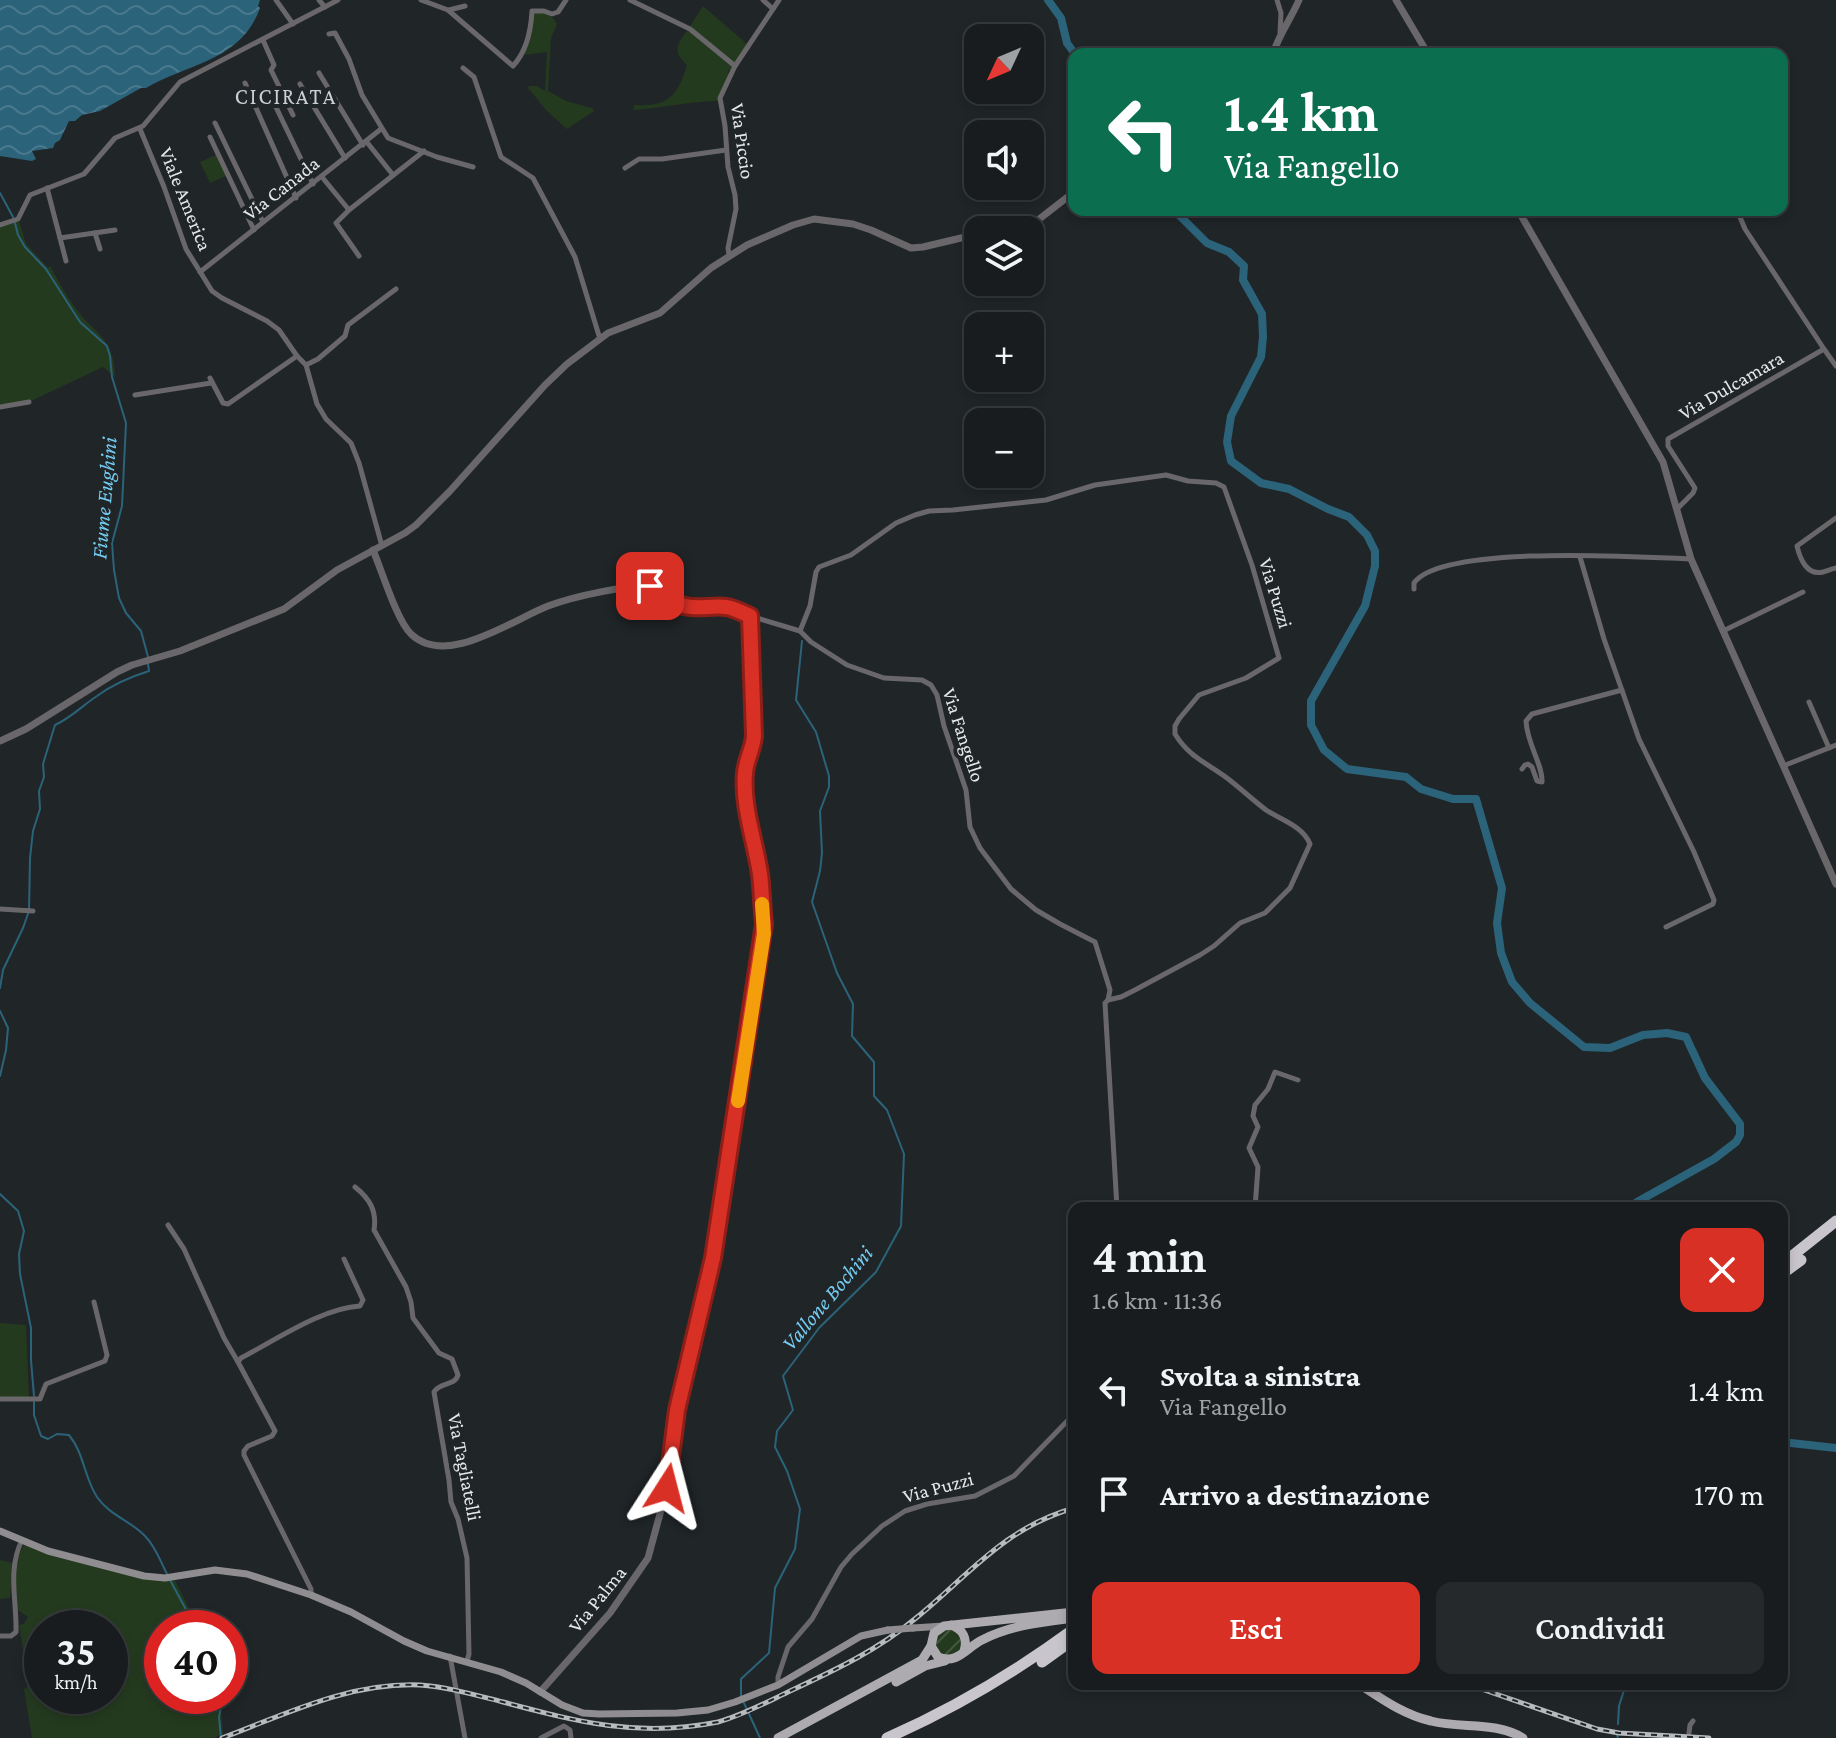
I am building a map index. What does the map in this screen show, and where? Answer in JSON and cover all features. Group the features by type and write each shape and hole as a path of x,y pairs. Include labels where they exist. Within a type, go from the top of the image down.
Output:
{"highway":[{"path":"1788,1259 1836,1221"},
{"path":"1788,1269 1836,1231"},
{"path":"887,1738 1001,1680 1068,1633"},
{"path":"906,1738 1005,1686 1068,1643"}],"main road":[{"path":"0,1531 64,1556 144,1576 168,1577 204,1570 233,1571 311,1595 427,1651 501,1672 574,1710 599,1714 708,1710 747,1699 778,1685 861,1636 888,1630 1068,1615"},
{"path":"786,1738 925,1666 956,1659 982,1640 1010,1629 1068,1616"},
{"path":"778,1738 922,1660 934,1633 946,1625 957,1627 963,1633 966,1641 962,1654"},
{"path":"913,1628 923,1633 935,1654 947,1661"},
{"path":"1369,1690 1408,1714 1431,1721 1503,1729 1523,1738"}],"street":[{"path":"276,0 293,24"},
{"path":"319,0 325,7"},
{"path":"0,225 18,219 28,198 36,192 84,174 115,138 140,129 180,82 338,0"},
{"path":"421,0 448,10 513,66 527,40 532,11 552,14 558,12 566,0"},
{"path":"630,0 690,29 735,66"},
{"path":"763,0 773,9"},
{"name":"Via Piccio","path":"729,255 736,209 720,98 735,66 779,0"},
{"path":"1275,48 1281,13 1277,0"},
{"path":"1280,33 1299,0"},
{"path":"1396,0 1424,48"},
{"path":"448,10 465,6"},
{"path":"329,34 335,33 347,53 362,95 390,140 473,167"},
{"path":"263,40 274,65 271,70 293,115"},
{"path":"463,68 474,77 501,157 533,178 575,257 600,339"},
{"path":"319,73 365,143 394,175"},
{"path":"245,83 296,198"},
{"path":"300,84 345,158"},
{"path":"273,101 313,184"},
{"path":"215,123 263,222"},
{"name":"Viale America","path":"140,129 186,249 200,272 217,295 279,330 306,365 317,404 326,419 351,443 382,546"},
{"name":"Via Canada","path":"200,272 381,129"},
{"path":"210,137 254,230"},
{"path":"625,168 639,159 726,150"},
{"path":"359,256 336,223 424,151"},
{"path":"322,177 349,210"},
{"path":"47,188 66,261"},
{"path":"1043,216 1068,197"},
{"path":"1521,216 1655,445 1663,462 1691,559 1836,884"},
{"path":"1740,216 1745,229 1836,366"},
{"path":"0,741 26,729 117,672 284,609 337,570 416,525 567,364 608,333 660,313 729,255 793,225 814,219 853,224 911,248 964,237"},
{"path":"60,238 115,230"},
{"path":"95,233 100,249"},
{"path":"306,365 345,336 348,325 396,289"},
{"name":"Via Dulcamara","path":"1677,509 1695,488 1668,446 1668,439 1824,349"},
{"path":"135,395 210,380 223,403 228,404 297,356"},
{"path":"0,407 29,402"},
{"name":"Via Puzzi","path":"800,631 810,606 819,567 851,555 896,523 915,515 1046,500 1095,485 1166,475 1224,487 1252,565 1279,658 1246,678 1199,695 1179,719 1175,734 1194,757 1224,775 1267,811 1299,829 1310,844 1290,888 1265,913 1240,923 1214,946 1190,960 1121,997 1108,1000"},
{"path":"1836,518 1797,546 1806,568 1811,571 1821,573 1836,568"},
{"name":"Via Fangello","path":"373,550 405,627 414,637 433,646 459,644 553,604 633,587 656,587 673,602 685,606 728,607 800,631 811,642 847,665 884,678 922,680 931,685 937,695 966,790 970,827 980,848 1011,889 1036,910 1095,942 1110,990 1108,1000"},
{"path":"1414,589 1414,583 1424,573 1467,561 1505,557 1653,556 1691,559"},
{"path":"1580,557 1604,639 1639,739 1714,900 1713,904 1666,927"},
{"path":"1722,631 1803,592"},
{"name":"Via Palma","path":"540,1692 610,1613 648,1558 667,1488 677,1410 713,1258 764,924 760,874 745,792 745,771 754,736 750,616"},
{"path":"1522,769 1528,764 1537,781 1542,782 1526,728 1526,721 1532,714 1622,690"},
{"path":"1809,702 1829,748"},
{"path":"1782,766 1836,745"},
{"path":"0,909 33,911"},
{"path":"1108,1000 1105,1009 1117,1202"},
{"path":"1255,1202 1258,1167 1249,1148 1258,1125 1254,1120 1255,1105 1268,1089 1275,1072 1298,1080"},
{"name":"Via Tagliatelli","path":"355,1187 368,1199 376,1216 374,1230 406,1287 413,1318 439,1353 454,1361 458,1375 456,1380 434,1392 451,1502 467,1558 467,1661"},
{"path":"168,1225 184,1249 224,1338 275,1431 272,1436 248,1446 244,1455 311,1589 311,1595"},
{"path":"238,1362 325,1314 360,1306 363,1300 344,1259"},
{"path":"0,1399 34,1400 41,1397 46,1384 107,1359 94,1302"},
{"name":"Via Puzzi","path":"778,1685 788,1647 812,1619 834,1578 852,1554 882,1526 905,1511 975,1496 1006,1481 1068,1420"},
{"path":"0,1636 11,1636 16,1632 14,1558 22,1540"},
{"path":"450,1656 465,1738"},
{"path":"1689,1733 1693,1721"},
{"path":"541,1738 564,1726 570,1730 571,1738"}],"green space":[{"path":"703,6 747,44 735,63 689,28"},
{"path":"534,12 548,15 557,24 551,38 548,91 594,111 567,129 528,88 537,86 545,91 547,52 523,55"},
{"path":"688,29 732,66 731,71 727,72 730,74 718,101 634,110 634,105 663,101 680,85 687,65 679,55 678,47"},
{"path":"216,155 226,176 210,183 200,162"},
{"path":"19,221 26,244 48,268 50,266 74,306 107,344 115,377 103,367 31,401 0,406 0,227"},
{"path":"0,1323 26,1325 29,1400 0,1398"},
{"path":"24,1545 42,1552 174,1579 190,1610 144,1610 144,1714 221,1714 223,1734 214,1738 32,1738 28,1714 128,1714 128,1610 24,1610 24,1614 16,1605 16,1560"},
{"path":"0,1560 12,1563 10,1598 0,1599"},
{"path":"24,1624 24,1654 19,1625"},
{"path":"954,1629 963,1639 962,1649 954,1656 944,1657 933,1645 940,1630"}],"water":[{"path":"0,0 260,0 260,8 251,26 227,50 141,88 100,111 69,121 53,148 32,151 36,159 32,161 0,156"}],"waterway":[{"path":"1048,0 1061,18 1071,48"},
{"name":"Fiume Eughini","path":"0,193 13,217"},
{"path":"1180,216 1207,243 1229,252 1244,266 1243,280 1262,314 1261,357 1231,416 1227,442 1231,461 1261,483 1289,489 1349,517 1367,535 1375,551 1375,566 1365,606 1311,701 1311,725 1324,750 1347,769 1406,777 1421,789 1453,799 1476,799 1502,888 1497,923 1501,953 1512,982 1530,1003 1584,1047 1610,1048 1643,1035 1667,1033 1686,1037 1705,1078 1740,1124 1736,1142 1714,1159 1637,1202"},
{"name":"Fiume Eughini","path":"15,223 25,247 46,269 80,322 107,346 112,377 126,423 122,506 112,543 114,570 119,598 126,613 141,631 148,657"},
{"name":"Vallone Bochini","path":"741,1697 741,1679 769,1653 775,1588 795,1549 800,1509 775,1447 777,1431 793,1410 783,1376 819,1328 876,1272 901,1226 904,1154 887,1110 874,1096 874,1062 852,1036 853,1004 837,973 812,902 822,853 820,811 829,787 829,776 816,732 796,700 802,641"},
{"path":"0,988 3,970 29,911 33,831 40,809 43,764 55,725 109,688 149,671 148,664"},
{"path":"0,1011 8,1028 0,1076"},
{"path":"0,1194 18,1211 24,1231 19,1254 20,1274 31,1328 34,1396"},
{"path":"34,1402 34,1415 41,1436 48,1439 57,1434 69,1435 78,1449 97,1497 145,1536 167,1574"},
{"path":"1788,1443 1836,1448"},
{"path":"170,1580 186,1610"},
{"path":"1618,1724 1624,1690"},
{"name":"Vallone Bochini","path":"744,1703 760,1738"},
{"path":"220,1714 221,1738"}],"railway":[{"path":"222,1738 319,1701 394,1685 451,1689 609,1726 662,1728 718,1722 764,1704 871,1650 916,1618 1007,1540 1068,1510"},
{"path":"1484,1690 1597,1729 1709,1738"}],"slow traffic":[{"path":"738,1101 764,934 762,904"}],"district":[{"name":"CICIRATA","path":"286,96"}],"route":[{"path":"650,586 656,587 673,602 692,607 728,607 750,616 754,736 745,771 745,792 760,874 764,924 713,1258 677,1410 667,1488"}]}
